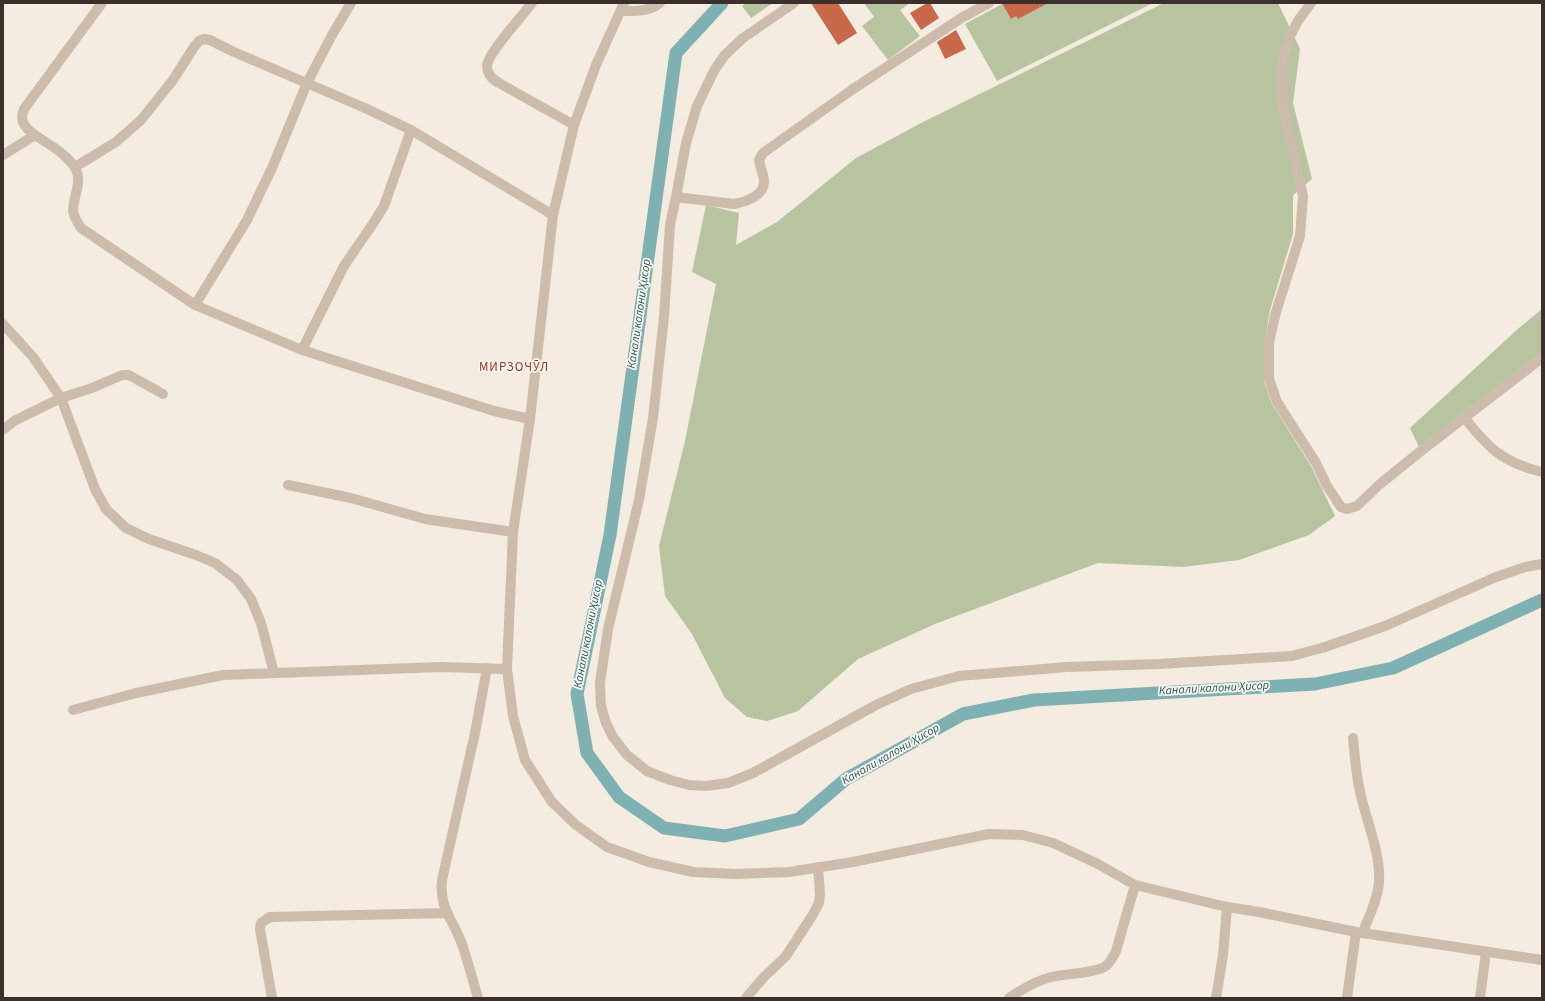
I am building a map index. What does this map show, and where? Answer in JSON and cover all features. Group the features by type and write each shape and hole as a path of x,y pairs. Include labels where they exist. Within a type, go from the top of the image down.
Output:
{"street":[{"path":"102,3 24,109 22,114 26,129 66,157 75,167 78,176 78,188 73,211 81,228 195,305 302,350 494,411 530,419"},
{"path":"195,305 247,220 272,168 307,83 332,34 351,3"},
{"path":"532,3 492,53 487,62 486,68 489,75 499,84 574,125"},
{"path":"660,3 656,6 638,11 622,7 596,65 574,125 553,215 530,419 513,532 507,669 513,716 525,760 552,802 576,825 607,847 650,862 693,872 736,874 789,872 853,862 989,834 1023,835 1053,844 1096,863 1135,885 1226,907 1360,932 1542,960"},
{"path":"794,3 743,38 725,55 715,69 697,106 686,143 670,225 664,318 653,418 639,500 608,629 600,684 601,706 606,723 613,737 627,755 647,771 670,780 689,784 706,786 728,783 753,773 876,705 911,690 959,676 1067,667 1158,664 1292,656 1325,647 1385,626 1496,577 1526,567 1542,564"},
{"path":"676,197 734,204 743,202 755,196 760,191 764,183 759,160 763,153 853,89 963,17 989,3"},
{"path":"1311,3 1298,21 1289,38 1282,62 1282,103 1303,196 1300,236 1276,312 1269,342 1269,379 1277,402 1316,463 1327,486 1342,507 1352,509 1361,504 1380,484 1542,358"},
{"path":"75,167 116,142 141,120 173,80 194,47 199,41 204,39 210,40 234,52 365,108 411,130 553,215"},
{"path":"302,350 344,266 384,206 411,130"},
{"path":"3,155 35,135"},
{"path":"3,324 33,358 60,398 95,489 106,509 126,528 149,539 215,563 237,580 251,599 261,623 274,673"},
{"path":"3,430 14,422 60,398 92,388 115,376 125,374 162,394"},
{"path":"1464,418 1483,441 1498,454 1528,469 1542,472"},
{"path":"288,486 351,498 425,519 513,532"},
{"path":"73,710 136,693 223,675 441,667 507,669"},
{"path":"478,998 461,943 442,901 441,893 442,880 475,733 487,668"},
{"path":"1347,998 1360,932 1376,899 1379,882 1378,866 1371,829 1359,788 1353,738"},
{"path":"746,998 763,978 786,956 812,916 819,903 820,894 818,867"},
{"path":"1009,998 1026,987 1050,977 1105,967 1111,961 1116,951 1135,885"},
{"path":"1216,998 1223,955 1226,907"},
{"path":"272,998 260,928 262,923 270,917 448,914"},
{"path":"1480,998 1486,952"}],"green space":[{"path":"746,3 773,3 751,18 742,6"},
{"path":"864,3 910,3 900,10 920,36 888,60 862,26 874,17"},
{"path":"1004,3 1153,3 997,81 965,24"},
{"path":"1164,3 1278,3 1300,49 1293,103 1312,179 1293,195 1293,234 1270,310 1264,344 1264,381 1272,404 1311,466 1335,516 1309,535 1239,560 1183,567 1098,563 935,624 858,659 798,711 767,721 747,717 725,698 692,634 665,596 659,546 685,441 716,284 692,272 706,205 739,213 736,245 777,222 856,158 921,123"},
{"path":"1542,309 1542,352 1419,447 1410,428 1519,328"}],"building":[{"path":"811,3 838,3 857,33 838,45"},
{"path":"927,3 930,3 939,18 921,30 910,13"},
{"path":"1002,3 1048,3 1018,19 1016,16 1011,19"},
{"path":"956,30 966,49 945,59 937,42"}],"waterway":[{"name":"Канали калони Ҳисор","path":"722,3 676,53 610,535 577,694 587,753 619,797 664,828 725,836 799,819 846,779 963,714 1034,700 1315,684 1393,668 1542,600"}],"district":[{"name":"МИРЗОЧӮЛ","path":"514,368"}]}
